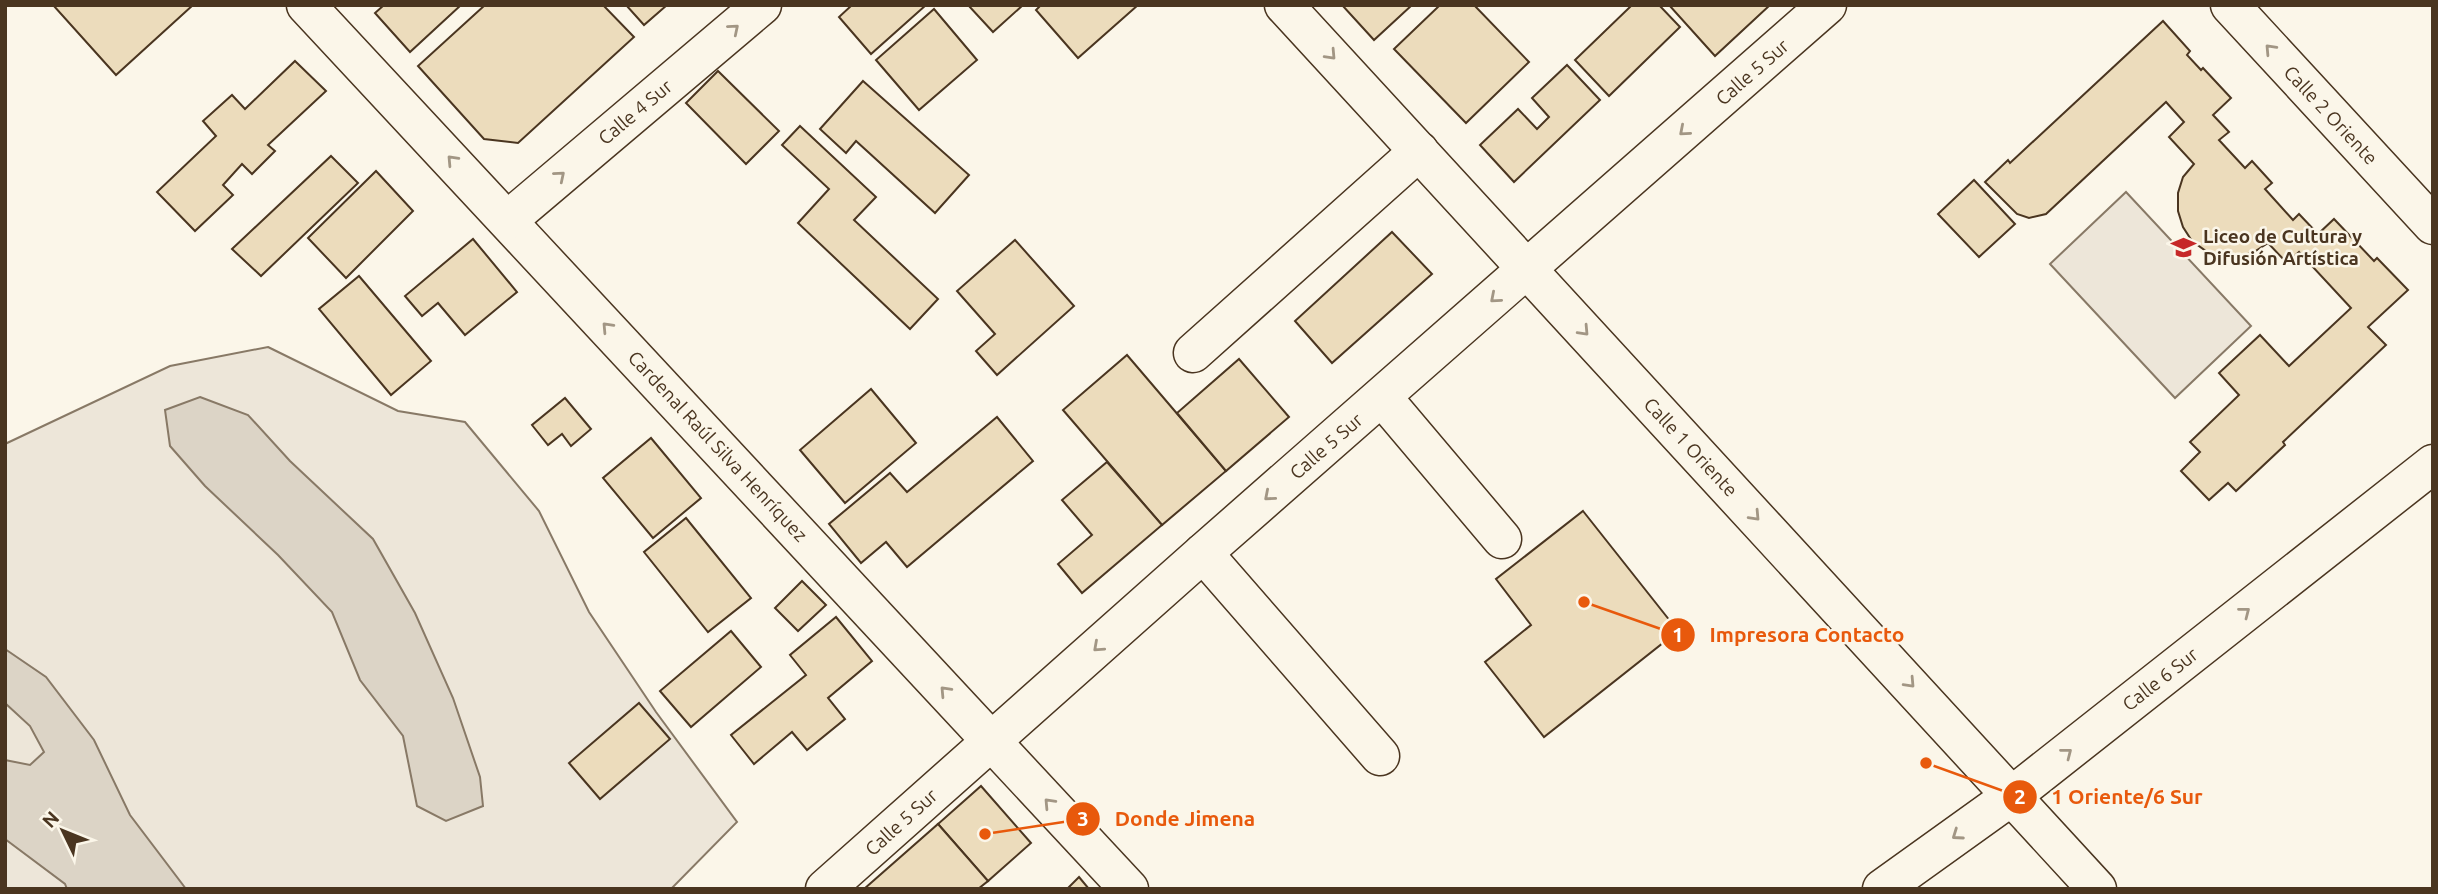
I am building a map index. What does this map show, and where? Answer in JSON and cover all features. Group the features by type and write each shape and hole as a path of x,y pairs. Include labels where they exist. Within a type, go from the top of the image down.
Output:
{"street":[{"name":"Cardenal Raúl Silva Henríquez","path":"306,5 1129,889"},
{"name":"Calle 4 Sur","path":"508,220 762,5"},
{"name":"Calle 1 Oriente","path":"1284,5 2097,889"},
{"name":"Calle 5 Sur","path":"825,889 1203,553 1828,5"},
{"name":"Calle 2 Oriente","path":"2230,5 2433,225"},
{"path":"1193,353 1419,151"},
{"path":"1382,397 1502,539"},
{"name":"Calle 6 Sur","path":"1882,889 2013,795 2433,464"},
{"path":"1203,553 1380,756"}],"shaded area":[{"path":"2126,192 2251,326 2175,398 2050,264"},
{"path":"268,347 398,411 465,422 539,511 589,612 656,712 737,822 671,889 5,889 5,444 170,366"},
{"path":"200,397 248,415 290,461 373,539 415,613 453,698 480,777 483,806 446,821 417,806 403,736 360,680 332,612 278,555 205,486 170,446 165,410"},
{"path":"5,649 46,677 94,740 130,815 186,889 67,889 65,884 5,839 5,760 30,765 44,752 30,726 5,703"}],"building":[{"path":"53,5 193,5 116,75"},
{"path":"384,5 461,5 410,52 375,13"},
{"path":"485,5 603,5 634,37 518,143 484,139 418,66"},
{"path":"626,5 667,5 644,25"},
{"path":"852,5 926,5 871,54 839,17"},
{"path":"968,5 1023,5 993,32"},
{"path":"1041,5 1138,5 1078,58 1036,10"},
{"path":"1342,5 1412,5 1374,40"},
{"path":"1440,5 1474,5 1529,62 1466,123 1394,49"},
{"path":"1632,5 1659,5 1680,27 1609,96 1575,60"},
{"path":"1669,5 1770,5 1715,56"},
{"path":"934,9 977,60 919,110 876,60"},
{"path":"2163,21 2190,51 2187,55 2231,98 2213,115 2229,132 2219,140 2245,168 2252,161 2272,183 2265,189 2293,220 2299,214 2318,234 2334,219 2374,261 2377,258 2408,290 2368,327 2386,345 2283,442 2285,445 2236,491 2228,483 2209,500 2181,471 2200,452 2190,442 2239,395 2219,373 2260,335 2289,366 2351,308 2299,252 2287,263 2268,243 2254,252 2238,257 2221,256 2206,251 2192,241 2183,227 2178,211 2178,193 2183,177 2194,164 2169,137 2184,122 2166,102 2046,214 2029,218 2017,214 1985,182 2008,160 2010,163"},
{"path":"295,61 326,91 268,145 275,151 252,174 242,164 223,185 233,195 195,231 157,192 216,136 203,121 232,95 245,109"},
{"path":"1567,65 1600,100 1514,182 1480,145 1518,109 1537,129 1549,117 1532,98"},
{"path":"718,71 779,131 746,164 686,103"},
{"path":"863,81 969,175 935,213 856,141 846,153 820,129"},
{"path":"800,126 876,197 854,220 938,299 910,329 798,223 829,189 782,145"},
{"path":"331,156 358,183 261,276 232,249"},
{"path":"376,171 413,211 346,278 308,238"},
{"path":"1974,180 2015,224 1979,257 1938,214"},
{"path":"1392,232 1432,274 1332,363 1295,321"},
{"path":"473,239 517,292 465,335 438,303 422,316 405,296"},
{"path":"1015,240 1074,306 997,375 976,351 995,334 957,291"},
{"path":"359,276 431,361 391,395 319,309"},
{"path":"1127,355 1226,471 1162,525 1063,410"},
{"path":"1239,359 1289,417 1226,471 1177,413"},
{"path":"871,389 916,443 845,503 800,450"},
{"path":"565,398 591,429 571,446 562,434 548,445 532,425"},
{"path":"997,417 1033,461 907,567 886,542 861,563 829,524 890,473 907,492"},
{"path":"651,438 701,498 653,538 603,478"},
{"path":"1107,462 1162,525 1082,593 1058,564 1092,535 1062,500"},
{"path":"1583,511 1678,631 1544,737 1485,662 1531,625 1496,579"},
{"path":"686,518 751,598 708,632 644,552"},
{"path":"802,581 826,605 798,631 775,608"},
{"path":"836,617 872,661 828,698 845,719 807,750 792,732 754,764 731,735 806,675 790,655"},
{"path":"731,631 761,667 691,727 660,691"},
{"path":"639,703 670,739 600,799 569,763"},
{"path":"981,786 1031,843 988,881 938,824"},
{"path":"938,824 988,881 978,889 864,889"},
{"path":"1079,877 1089,889 1067,889"}],"place":[{"name":"Liceo de Cultura y Difusión Artística","path":"2183,247"},
{"name":"Impresora Contacto","path":"1584,602"},
{"name":"1 Oriente/6 Sur","path":"1926,763"},
{"name":"Donde Jimena","path":"985,834"}]}
